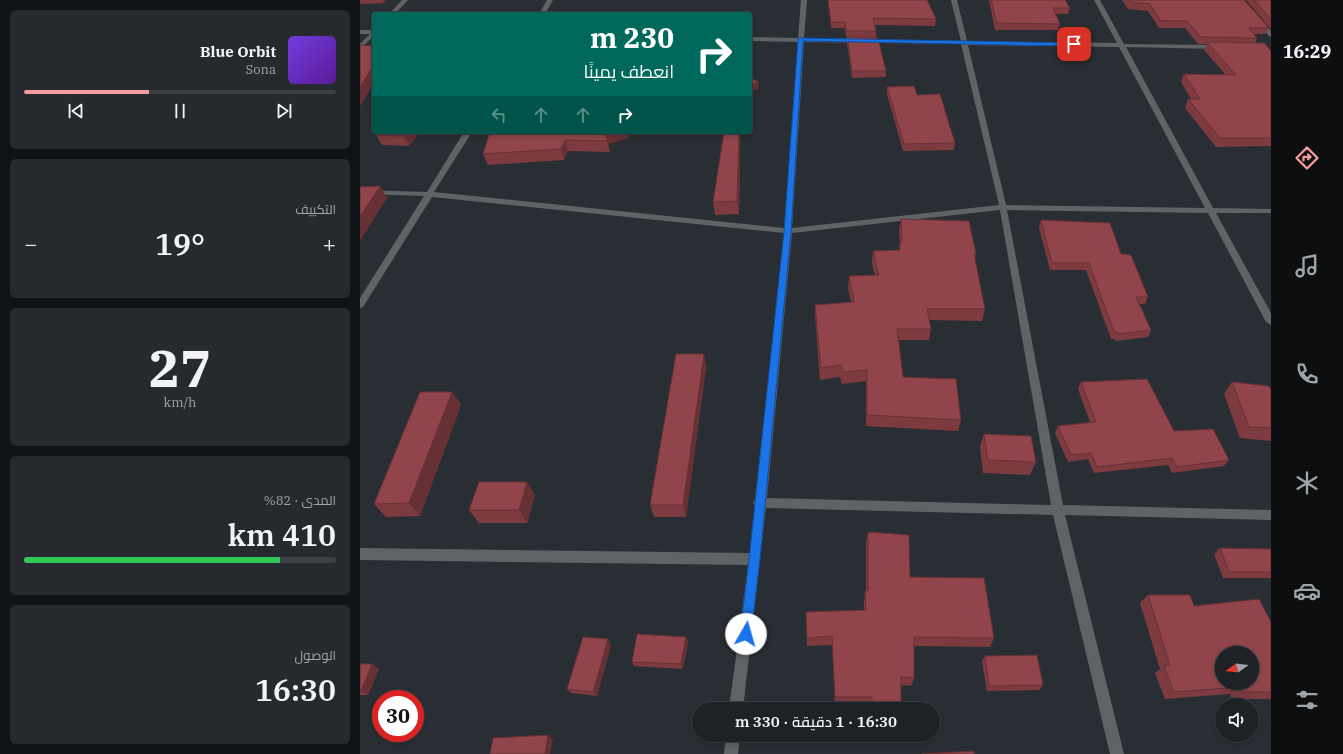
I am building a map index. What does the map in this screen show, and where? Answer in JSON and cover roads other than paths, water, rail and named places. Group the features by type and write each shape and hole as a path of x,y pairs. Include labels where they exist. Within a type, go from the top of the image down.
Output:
{"street":[{"path":"394,12 405,0"},
{"path":"543,12 550,0"},
{"path":"737,702 755,559 759,503 788,232 800,39 804,0"},
{"path":"954,0 1003,207 1058,511 1117,754"},
{"path":"1097,0 1271,322"},
{"path":"1241,0 1271,35"},
{"path":"360,32 372,33"},
{"path":"360,48 372,35"},
{"path":"752,39 1224,47"},
{"path":"360,306 467,134"},
{"path":"360,192 430,194 788,232 1003,207 1271,211"},
{"path":"759,503 1271,515"},
{"path":"360,554 755,559"},
{"path":"730,754 732,742"}]}
